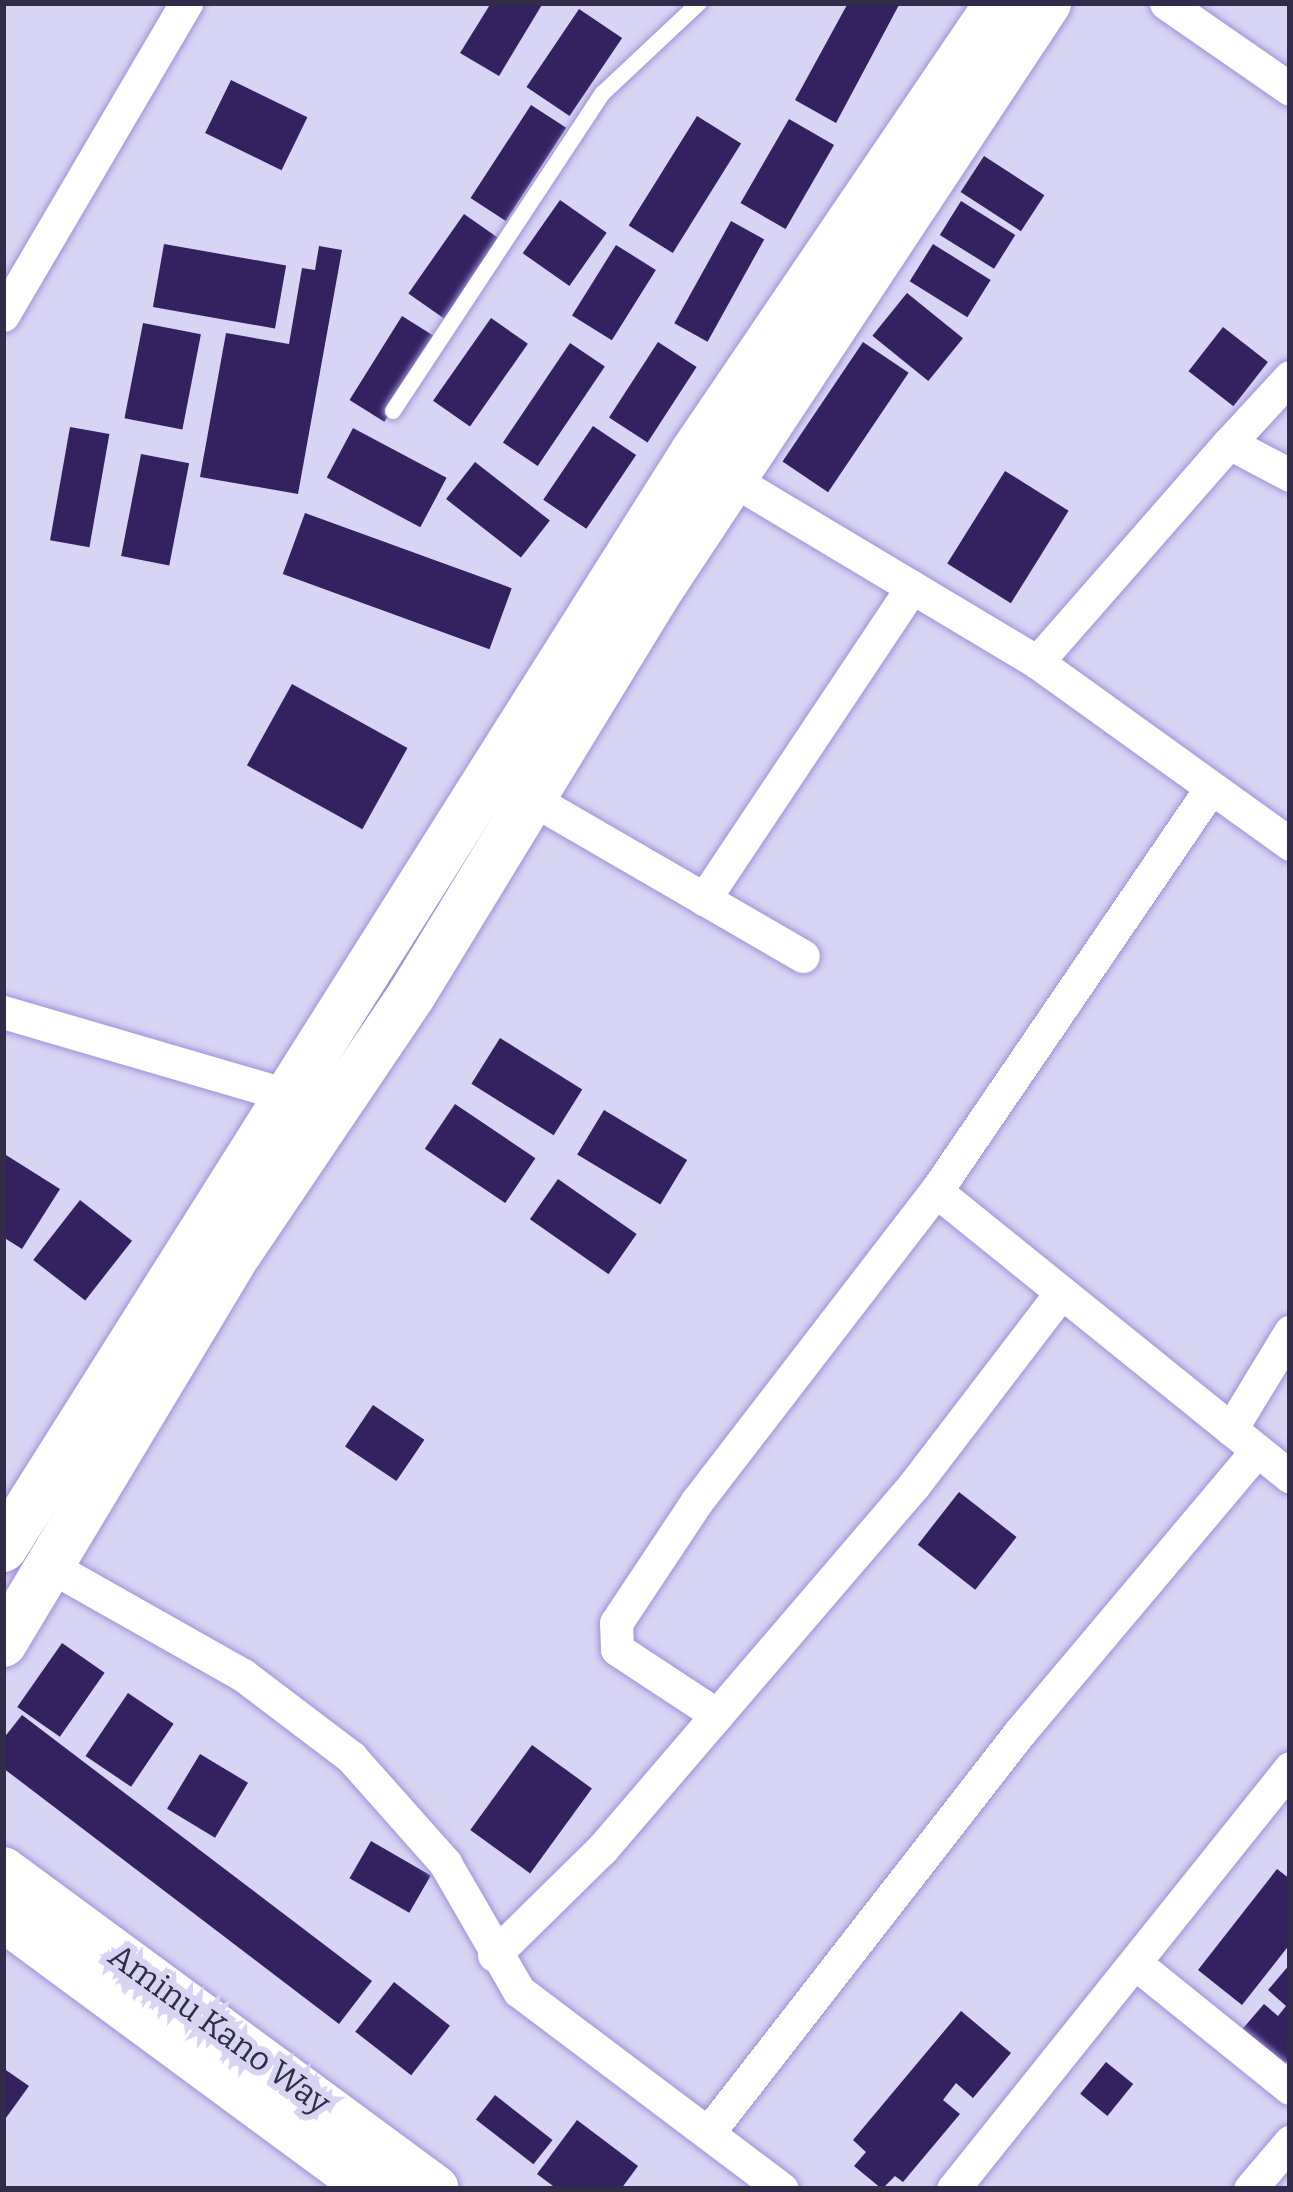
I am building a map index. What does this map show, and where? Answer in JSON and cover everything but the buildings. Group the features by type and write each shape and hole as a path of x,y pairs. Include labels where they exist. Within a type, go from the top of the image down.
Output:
{"street":[{"path":"3,315 186,3"},
{"path":"3,1643 239,1251 314,1103 695,451 999,3"},
{"path":"3,1548 532,799 733,480 1047,3"},
{"path":"1166,3 1290,89"},
{"path":"1037,662 1290,377"},
{"path":"1229,443 1290,475"},
{"path":"733,480 1037,662 1290,844"},
{"path":"704,899 912,587"},
{"path":"717,1715 617,1649 616,1623 697,1501 936,1191 1210,789"},
{"path":"532,799 803,956"},
{"path":"3,1012 314,1103"},
{"path":"936,1191 1290,1478"},
{"path":"494,1954 602,1849 717,1715 914,1485 1061,1293"},
{"path":"708,2133 1244,1440 1290,1333"},
{"path":"50,1566 243,1675 351,1757 445,1863 494,1954 520,1991 782,2189"},
{"path":"952,2189 1286,1781"},
{"name":"Aminu Kano Way","path":"3,1871 435,2189"},
{"name":"Aminu Kano Way","path":"3,1917 372,2189"},
{"path":"1135,1963 1290,2088"},
{"path":"1250,2189 1290,2142"}],"lane":[{"path":"393,411 602,94 699,3"}]}
